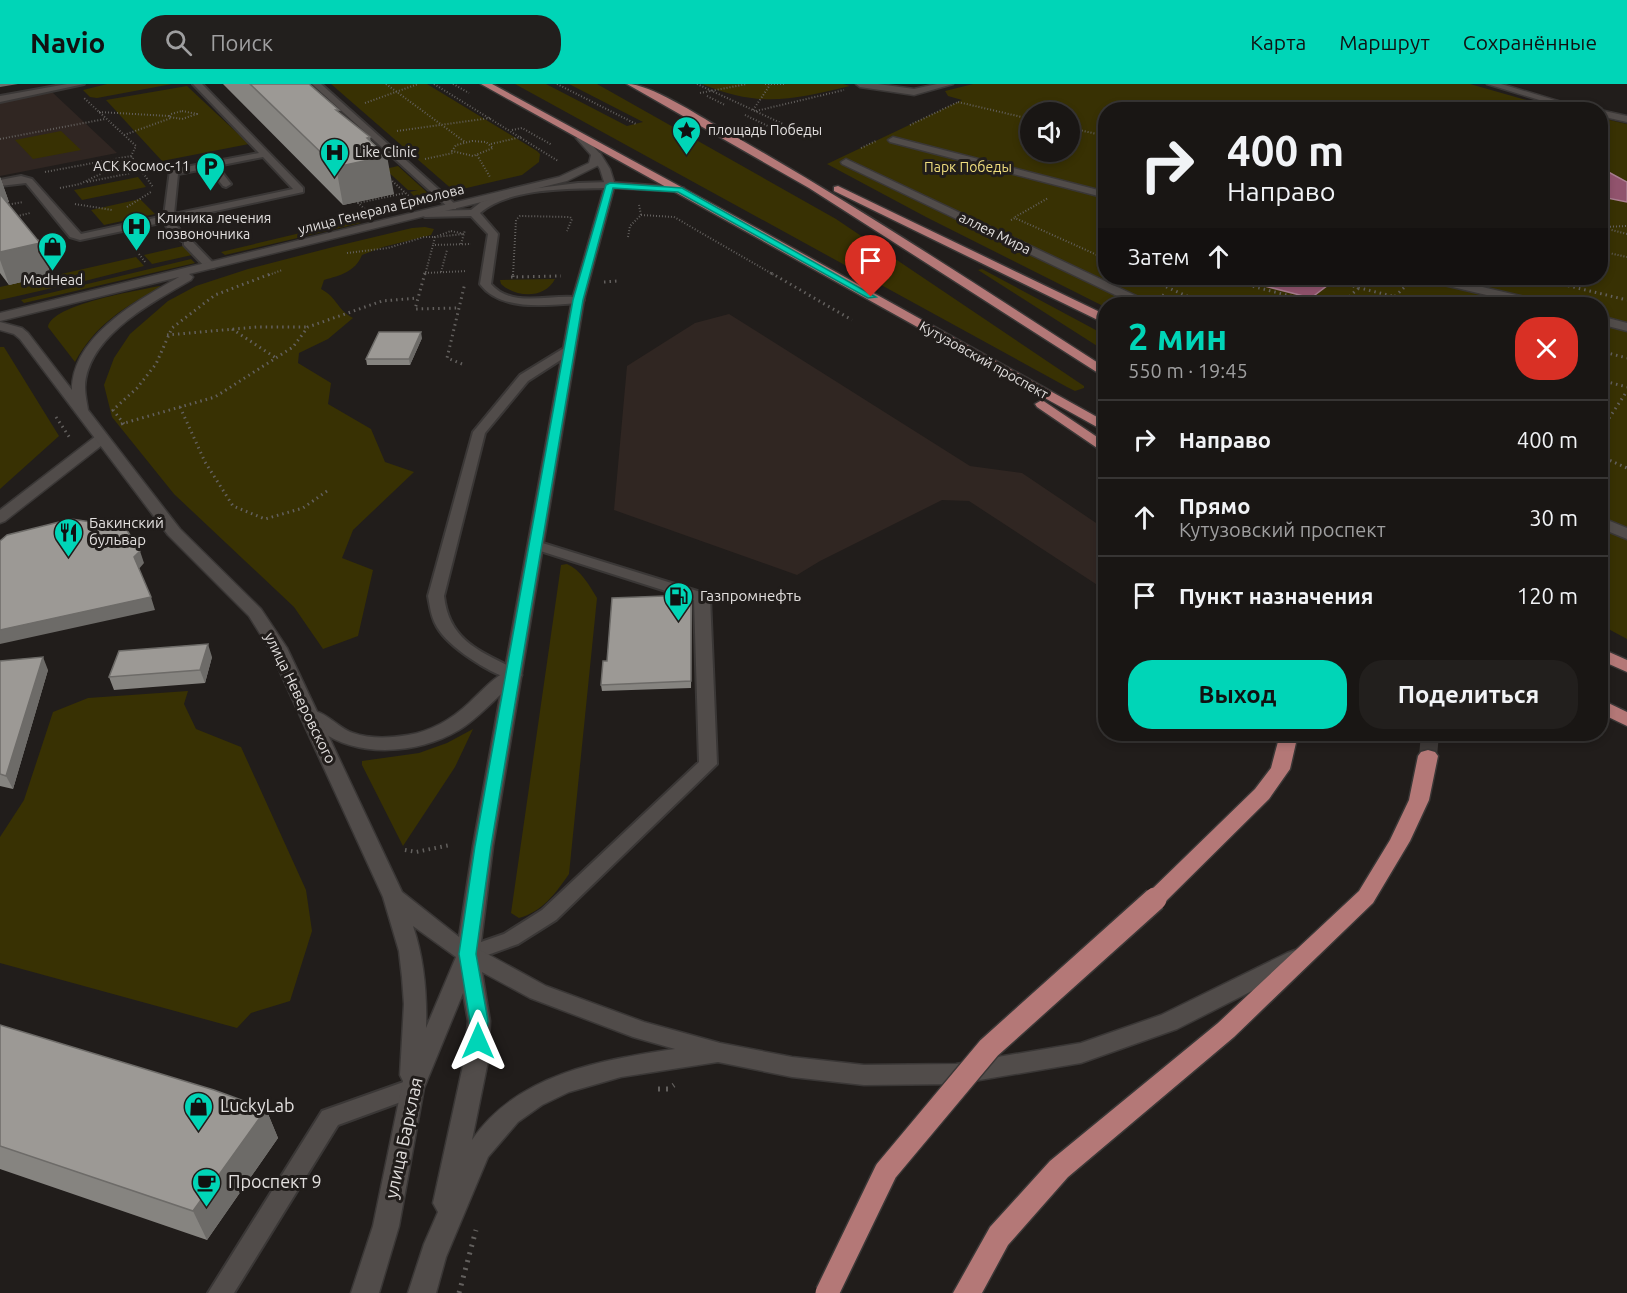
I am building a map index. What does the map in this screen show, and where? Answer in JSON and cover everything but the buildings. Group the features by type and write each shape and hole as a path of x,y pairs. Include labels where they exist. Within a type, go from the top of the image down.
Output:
{"main road":[{"name":"Кутузовский проспект","path":"485,84 1098,424"},
{"path":"631,84 730,136 1098,316"},
{"path":"730,136 887,232 1098,369"},
{"path":"946,339 1098,444"},
{"path":"1608,656 1627,667"},
{"path":"1608,709 1627,720"},
{"path":"827,1293 886,1171 989,1048 1155,899 1262,794 1280,769 1287,741"},
{"path":"967,1293 999,1236 1059,1169 1226,1030 1366,897 1400,841 1419,800 1428,756"}],"street":[{"path":"860,84 888,90 914,92 949,84"},
{"path":"1491,84 1555,102"},
{"path":"1608,115 1627,119"},
{"path":"581,138 605,169 610,185 680,190"},
{"path":"893,140 1098,193"},
{"name":"улица Генерала Ермолова","path":"0,317 425,214 577,174 594,165 596,155"},
{"name":"аллея Мира","path":"846,162 1098,282"},
{"name":"улица Барклая","path":"365,1293 386,1226 412,1088 468,954 483,846 578,300 610,185"},
{"path":"81,410 77,396 78,382 92,349 117,323 135,309 210,266"},
{"name":"аллея Мира","path":"1103,285 1128,297"},
{"path":"1460,285 1509,297"},
{"path":"1608,322 1627,327"},
{"name":"улица Неверовского","path":"0,326 18,331 24,336 174,532 255,613 278,648 394,897 410,951 413,977 415,1004 412,1088"},
{"path":"0,518 101,439"},
{"path":"1608,526 1627,534"},
{"path":"311,715 333,731 352,739 373,742 421,738 445,730 465,717 495,687 513,675"},
{"path":"394,897 435,932 468,954 538,992 641,1030 720,1053 792,1067 864,1075 956,1074 1081,1053 1169,1022 1234,992 1312,950"},
{"name":"улица Барклая","path":"422,1293 434,1255 476,1061 479,1021 468,954"},
{"path":"434,1255 467,1175 487,1138 519,1107 546,1089 585,1075 720,1053"}],"lane":[{"path":"0,99 80,84"},
{"path":"0,183 21,179 29,181 74,235 80,237 300,190 197,84"},
{"path":"316,84 453,207"},
{"path":"210,266 171,226 169,218 173,172 266,154"},
{"path":"211,164 226,184"},
{"path":"474,213 478,207 487,203 529,191 610,185"},
{"path":"425,214 474,213 493,234 485,279 488,289 506,297 528,301 578,300"},
{"path":"513,675 469,651 457,641 440,621 435,596 479,432 524,378 569,349"},
{"path":"468,954 511,939 549,915 708,764 702,597 536,545"},
{"path":"220,1293 330,1118 412,1088"}],"path":[{"path":"386,84 465,142"},
{"path":"366,103 418,84"},
{"path":"434,84 511,130 522,128 552,145"},
{"path":"556,84 636,124"},
{"path":"697,84 783,124 771,127"},
{"path":"700,93 747,84"},
{"path":"765,84 784,84"},
{"path":"754,111 770,85"},
{"path":"70,86 136,146 132,157 80,184"},
{"path":"754,111 844,90"},
{"path":"914,92 1020,117"},
{"path":"707,96 725,105"},
{"path":"905,128 958,102"},
{"path":"99,112 170,117 187,118 197,114 182,111 170,117 124,135"},
{"path":"745,115 777,130"},
{"path":"0,139 106,118"},
{"path":"396,131 491,118"},
{"path":"1080,130 1098,134"},
{"path":"454,153 453,147 465,142 491,144 522,136"},
{"path":"416,160 454,153 477,155 492,150 491,144"},
{"path":"477,155 495,185"},
{"path":"119,211 156,188 150,186 132,157"},
{"path":"43,172 132,157"},
{"path":"55,189 141,171"},
{"path":"1015,218 1068,186"},
{"path":"370,214 358,202 405,193"},
{"path":"640,210 641,215"},
{"path":"628,237 630,226 641,215 675,216 852,320"},
{"path":"513,277 516,220 520,216 570,217 572,219 567,231"},
{"path":"1608,227 1627,226"},
{"path":"1608,229 1627,234"},
{"path":"451,231 464,234"},
{"path":"337,254 388,249 424,237 464,234"},
{"path":"461,244 464,234"},
{"path":"435,237 415,309 459,308"},
{"path":"433,245 474,244 472,253"},
{"path":"441,272 447,250"},
{"path":"1608,253 1627,257"},
{"path":"462,364 447,358 470,262"},
{"path":"124,424 113,410 137,388 156,364 166,336 172,328 215,295 292,266"},
{"path":"425,273 468,271"},
{"path":"507,278 561,276"},
{"path":"600,282 618,281"},
{"path":"1162,285 1190,297"},
{"path":"1248,285 1294,297"},
{"path":"1348,285 1395,297 1407,285"},
{"path":"1349,297 1363,285"},
{"path":"1565,285 1627,300"},
{"path":"166,336 232,329 308,327 382,301 418,298"},
{"path":"118,425 215,396 293,346 308,327"},
{"path":"232,329 276,358"},
{"path":"1608,353 1627,358"},
{"path":"1608,383 1627,389 1608,419"},
{"path":"180,407 205,462 233,506 266,519 303,508 327,491"},
{"path":"1608,460 1627,468"},
{"path":"405,850 416,852 450,845"},
{"path":"651,1090 668,1089 677,1083"},
{"path":"459,1293 473,1249 477,1227"}],"shaded area":[{"path":"52,92 117,153 0,176 0,102"},
{"path":"1608,172 1627,182 1627,202 1608,198"},
{"path":"1261,285 1328,285 1312,297"},
{"path":"729,314 970,466 1022,473 1098,524 1098,585 969,501 942,500 820,561 797,575 614,510 627,366 695,323"}],"green space":[{"path":"107,84 172,84 97,98 90,97 83,90"},
{"path":"331,84 427,84 537,151 540,154 539,162 522,175 454,191"},
{"path":"515,84 546,84 627,126 643,122 569,84 597,84 836,219 1084,388 1075,391 1067,387"},
{"path":"702,84 843,84 850,86 793,98 759,99 723,92"},
{"name":"Парк Победы","path":"973,84 1470,84 1533,102 1098,102 1098,285 1608,285 1608,120 1627,124 1627,639 1608,629 1608,297 1098,297 1098,303 926,217 827,164 962,100 948,96 945,91"},
{"path":"187,86 249,144 162,161 106,100"},
{"path":"61,131 81,150 33,159 15,140"},
{"path":"398,166 431,196 417,199 410,192 418,190 408,190 385,169"},
{"path":"138,177 146,187 82,200 74,190"},
{"path":"140,199 155,214 104,225 91,210"},
{"path":"355,220 361,223 225,255 221,252"},
{"path":"425,227 434,229 431,235 383,247 362,255 351,269 324,280 321,289 353,318 328,339 299,353 298,363 331,383 328,404 371,429 385,462 414,472 353,530 342,558 373,570 358,636 323,649 294,607 174,494 112,417 104,385 114,358 130,334 168,301 196,286 248,269 337,246"},
{"path":"183,246 192,255 152,264 144,255"},
{"path":"136,257 144,266 65,286 57,275"},
{"path":"191,259 195,263 24,303 21,300"},
{"path":"982,269 1098,331 1098,347 978,270"},
{"path":"49,276 57,287 0,300 0,287"},
{"path":"555,279 544,290 530,294 507,289 500,280"},
{"path":"162,287 112,317 92,337 75,362 48,327 53,319 79,305"},
{"path":"0,347 4,347 59,436 0,489"},
{"path":"567,564 581,574 597,598 569,874 554,895 542,906 519,918 511,913 561,565"},
{"path":"188,691 184,704 196,729 241,747 306,890 312,931 290,1001 251,1013 237,1028 0,963 0,837 24,800 53,712 88,698"},
{"path":"473,729 455,767 403,846 362,761 419,753 447,743"}],"tunnel":[{"path":"1428,756 1429,741"}],"place":[{"name":"площадь Победы","path":"687,156"},
{"name":"Like Clinic","path":"334,178"},
{"name":"АСК Космос-11","path":"211,192"},
{"name":"Клиника лечения позвоночника","path":"136,252"},
{"name":"MadHead","path":"53,272"},
{"name":"Бакинский бульвар","path":"68,558"},
{"name":"Газпромнефть","path":"679,622"},
{"name":"LuckyLab","path":"199,1132"},
{"name":"Проспект 9","path":"207,1208"}],"route":[{"path":"478,1041 479,1021 468,954 483,846 578,300 610,185 680,190 871,297"}]}
